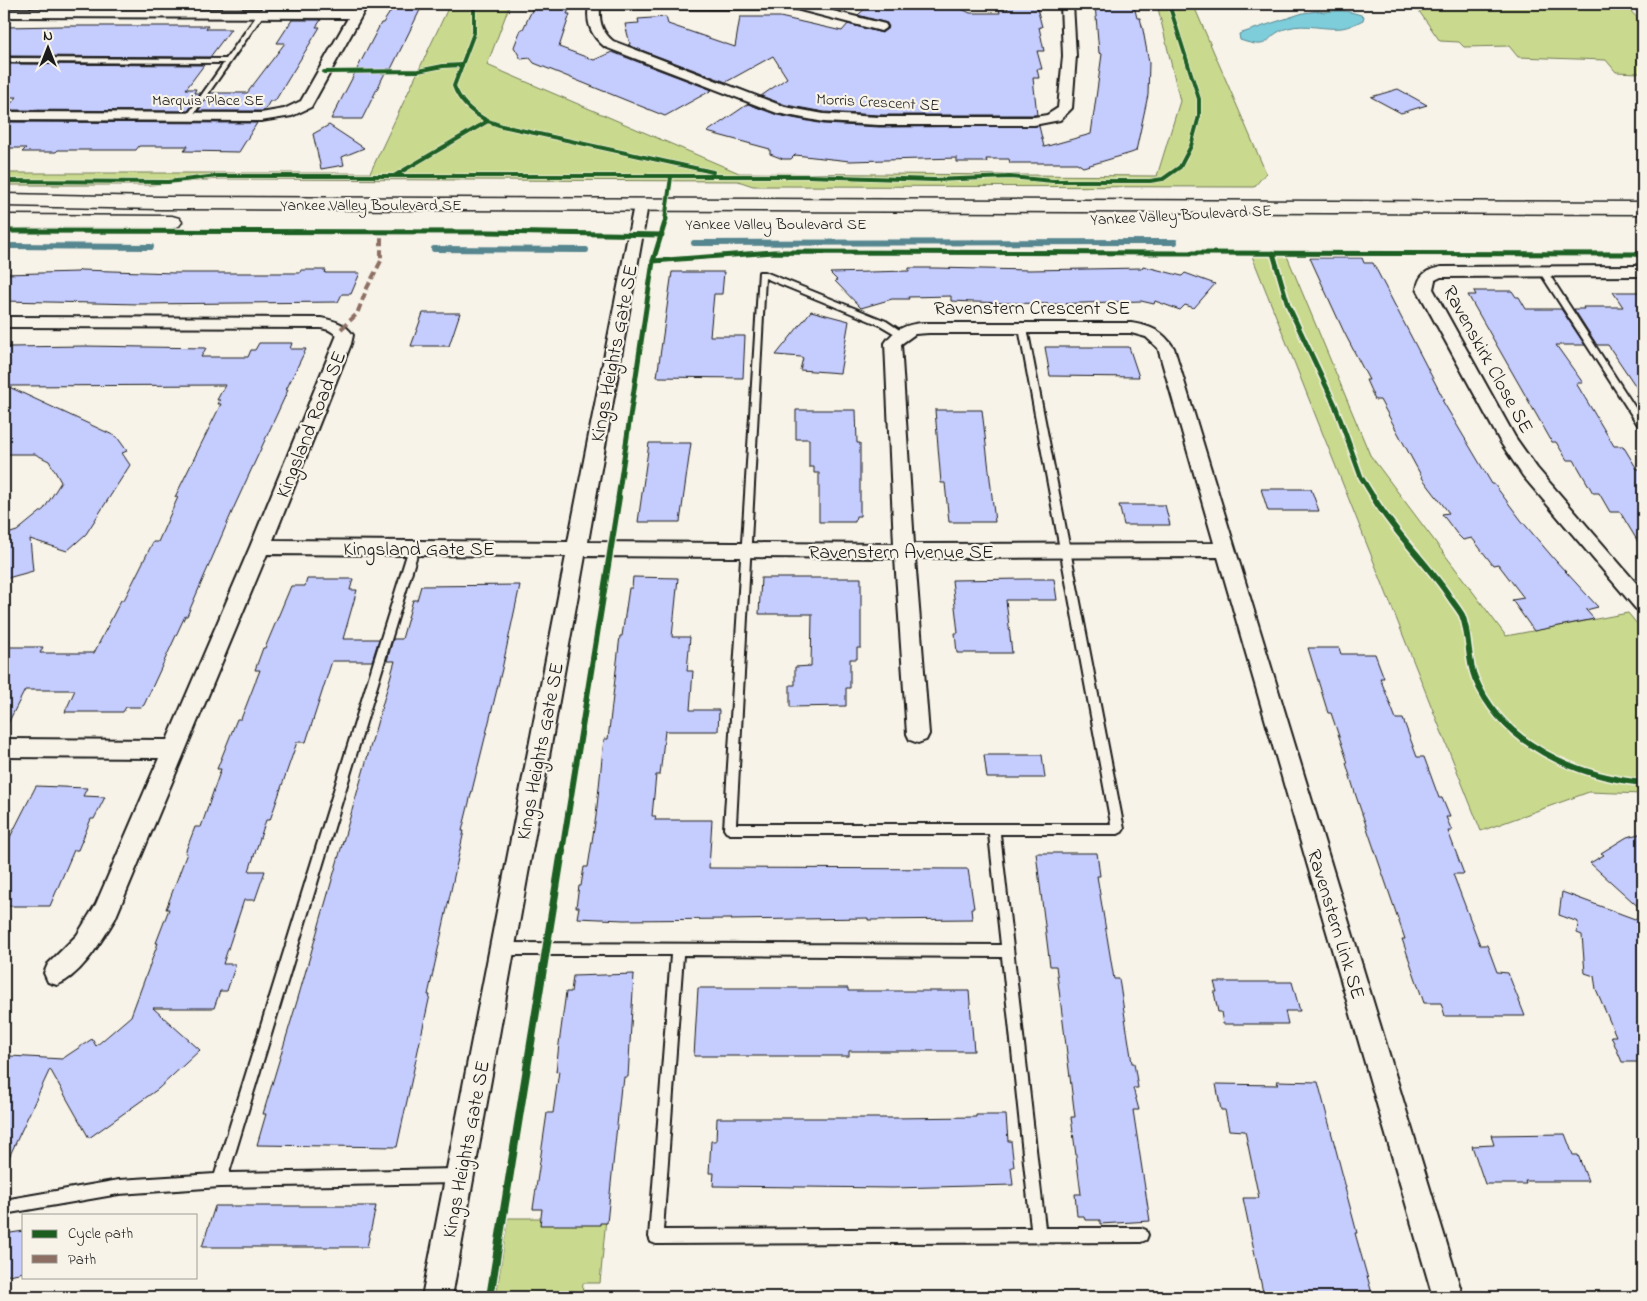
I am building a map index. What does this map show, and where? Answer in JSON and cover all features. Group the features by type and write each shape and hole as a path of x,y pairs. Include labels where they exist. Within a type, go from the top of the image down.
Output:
{"street":[{"name":"Morris Crescent SE","path":"595,4 594,25 600,38 609,44 718,87 782,110 824,118 918,122 1034,121 1047,120 1062,112 1071,65 1071,33 1067,4"},
{"path":"595,4 796,6 881,27"},
{"name":"Marquis Place SE","path":"4,13 360,9 306,104 296,110 261,117 4,116"},
{"name":"Yankee Valley Boulevard SE","path":"4,200 639,214 940,224 1308,207 1643,208"},
{"name":"Yankee Valley Boulevard SE","path":"4,222 639,214"},
{"name":"Kings Heights Gate SE","path":"437,1297 639,214"},
{"name":"Ravenskirk Close SE","path":"1643,271 1441,272 1430,274 1426,280 1425,289 1507,439 1530,472 1643,604"},
{"name":"Kingsland Road SE","path":"4,322 321,323 341,329 345,335 260,547 106,911 86,943 57,972"},
{"name":"Ravenstern Crescent SE","path":"900,334 913,328 1131,328 1147,331 1159,337 1166,348 1226,550"},
{"path":"900,334 893,343 893,356 918,734"},
{"name":"Kingsland Gate SE","path":"260,547 577,548"},
{"name":"Ravenstern Avenue SE","path":"577,548 905,552 1226,550"},
{"name":"Ravenstern Link SE","path":"1226,550 1448,1297"},
{"path":"4,748 174,748"}],"lane":[{"path":"189,117 264,9"},
{"path":"4,60 228,61"},
{"path":"1543,271 1643,426"},
{"path":"900,334 878,321 762,274 730,828 1118,828 1024,328"},
{"path":"220,1180 414,548"},
{"path":"994,828 1039,1235"},
{"path":"502,949 1008,951"},
{"path":"677,950 656,1237 1141,1235"},
{"path":"4,1207 119,1187 220,1180 460,1176"}],"green space":[{"path":"450,4 510,4 487,65 739,173 1157,176 1180,101 1157,4 1193,4 1266,173 1254,187 753,186 738,181 219,179 151,185 4,185 4,173 370,173"},
{"path":"1414,4 1624,4 1643,24 1643,77 1639,73 1616,72 1606,60 1518,57 1509,46 1464,47 1459,42 1440,41"},
{"path":"1252,256 1287,256 1370,455 1506,636 1628,613 1643,631 1643,794 1589,792 1481,831"},
{"path":"508,1218 606,1218 600,1283 583,1283 582,1297 496,1297"}],"water":[{"path":"1342,11 1364,16 1363,20 1342,28 1302,26 1280,31 1264,43 1251,43 1240,40 1239,34 1303,13"}],"building":[{"path":"535,4 571,4 567,14 570,14 559,47 594,60 612,52 712,90 665,116 534,63 530,58 521,59 514,47 521,29 523,29"},
{"path":"870,4 952,4 970,13 1000,13 999,9 1008,9 1006,4 1036,4 1042,27 1039,27 1044,51 1037,51 1042,69 1037,69 1039,78 1033,78 1037,115 879,115 824,112 786,105 761,96 787,78 773,56 726,82 628,45 630,44 625,24 639,23 638,19 666,17 668,24 735,47 740,17 780,17 842,31 848,24 882,33 889,27 887,23 858,15"},
{"path":"1095,4 1129,4 1129,6 1134,6 1143,30 1149,63 1148,95 1136,151 1131,153 1083,167 1077,163 1010,163 1009,159 986,159 987,162 957,162 957,158 850,161 795,155 791,159 783,159 770,154 770,149 707,132 748,104 777,115 824,124 879,127 1039,126 1044,147 1091,134 1102,54 1099,53"},
{"path":"394,6 422,6 391,69 387,69 362,119 331,119 381,23 383,23"},
{"path":"292,20 321,20 316,27 320,27 275,101 270,101 264,111 198,111 211,93 247,93 285,43 277,43"},
{"path":"208,26 206,29 231,29 210,57 4,56 4,27"},
{"path":"4,64 204,65 186,89 196,89 194,93 201,93 188,111 5,110 17,97 4,97"},
{"path":"1398,89 1427,105 1401,113 1371,97"},
{"path":"4,122 257,123 239,152 184,151 188,146 139,146 136,150 22,152 26,148 4,148"},
{"path":"329,125 364,148 342,157 344,165 321,169 313,134"},
{"path":"1310,258 1362,258 1364,263 1373,263 1444,400 1442,400 1492,484 1494,484 1555,560 1598,607 1586,610 1594,619 1534,631 1512,600 1524,598 1498,564 1493,565 1472,538 1463,540 1457,534 1442,514 1449,513 1423,479 1380,400 1375,400 1366,380 1369,380 1344,332"},
{"path":"1143,266 1182,276 1185,273 1215,284 1194,308 1185,305 1180,310 1155,301 1154,304 1141,301 1055,304 973,302 951,301 951,296 892,299 861,308 835,281 837,280 830,273 909,271 909,268 1030,270 1142,268"},
{"path":"80,270 175,273 300,273 301,270 326,270 325,273 360,273 351,294 342,294 338,302 139,304 4,301 4,274 78,272"},
{"path":"672,272 724,272 722,294 714,294 710,336 745,336 743,378 657,377"},
{"path":"1474,291 1512,291 1516,297 1519,297 1526,309 1561,309 1585,345 1556,345 1583,383 1576,383 1614,446 1623,446 1637,469 1643,469 1643,550 1620,512 1610,512 1599,493 1593,493 1574,460 1567,460 1556,442 1552,442 1468,295 1476,295"},
{"path":"1613,292 1643,292 1643,397 1608,345 1597,345 1574,309 1584,309 1583,307 1623,307"},
{"path":"811,311 849,321 840,373 800,370 803,358 776,355"},
{"path":"423,313 460,313 449,346 411,346"},
{"path":"259,343 292,343 290,349 306,349 286,390 288,390 187,616 185,616 144,705 141,707 126,707 123,712 65,712 75,690 25,690 4,731 4,647 43,647 40,653 94,653 121,600 124,600 153,542 158,542 178,497 175,497 221,404 218,404 220,400 217,400 225,385 7,386 117,437 127,451 122,453 130,465 86,534 67,551 30,539 33,571 4,579 4,535 17,531 44,509 61,482 49,461 35,454 4,454 4,354 9,347 85,346 206,348 201,357 248,357 251,350 255,350"},
{"path":"1045,347 1129,347 1139,377 1050,376"},
{"path":"796,410 856,410 857,443 860,443 860,516 856,516 855,522 819,522 819,473 814,473 814,467 809,467 809,439 796,439"},
{"path":"935,410 982,410 995,522 949,522 945,483 941,483"},
{"path":"649,443 691,443 680,522 638,522"},
{"path":"1261,489 1311,489 1319,511 1268,511"},
{"path":"1119,505 1165,505 1170,525 1124,525"},
{"path":"633,577 678,578 672,637 690,637 687,671 693,671 690,710 719,710 718,731 665,731 660,775 656,775 652,816 656,816 655,820 712,820 709,868 968,869 974,908 971,908 972,919 624,920 577,918 579,907 576,907 579,886 581,886 584,867 588,867 596,816 604,739 608,739 620,636 622,636 629,588 632,588"},
{"path":"761,578 861,578 861,648 857,648 857,659 850,659 850,688 846,688 846,706 790,707 790,685 795,685 795,667 811,666 812,614 759,614"},
{"path":"307,579 353,579 350,590 357,590 343,639 379,639 372,661 332,661 306,742 297,742 270,820 266,820 249,871 265,871 255,900 244,900 223,964 236,964 227,991 220,991 214,1008 153,1008 200,1050 158,1089 89,1138 50,1069 4,1168 4,1070 10,1056 62,1059 92,1039 96,1046 131,1016 158,943 156,943 169,909 166,909 187,853 185,853 195,827 201,827 221,769 217,769 237,719 241,719 260,670 255,670 263,648 265,648 291,586 305,586"},
{"path":"1054,579 1057,600 1006,600 1012,653 957,653 955,633 958,633 952,580"},
{"path":"520,585 502,669 462,831 464,831 397,1147 257,1145 266,1114 263,1114 395,661 387,661 393,639 402,639 413,600 417,600 421,586"},
{"path":"1308,648 1339,648 1341,654 1375,654 1384,678 1380,678 1396,719 1403,719 1417,757 1424,757 1439,798 1442,798 1450,817 1446,817 1452,831 1448,831 1464,874 1453,874 1480,945 1487,945 1497,972 1508,973 1525,1016 1445,1016 1441,1003 1424,1003 1402,939 1405,939 1356,796 1346,763 1348,763 1331,713 1328,713"},
{"path":"984,755 1042,755 1045,778 987,778"},
{"path":"36,786 87,788 83,796 105,797 94,819 91,819 78,850 74,850 50,906 4,906 4,849"},
{"path":"1643,833 1643,911 1590,863 1604,855 1601,853 1627,837"},
{"path":"1036,853 1097,853 1100,876 1097,876 1114,979 1119,979 1132,1063 1134,1063 1138,1088 1133,1088 1139,1110 1133,1110 1150,1221 1100,1224 1100,1220 1085,1220 1084,1216 1077,1216 1075,1194 1081,1194 1071,1117 1075,1117 1056,966 1050,966"},
{"path":"1562,892 1643,922 1643,1062 1622,1062 1611,1036 1616,1036 1596,989 1594,976 1585,973 1582,935 1577,933 1578,922 1559,915"},
{"path":"634,974 628,1077 624,1077 623,1086 621,1086 607,1223 600,1223 600,1225 540,1225 542,1209 533,1209 547,1113 553,1113 566,992 571,992 573,976"},
{"path":"1214,982 1292,982 1300,1011 1285,1011 1288,1024 1223,1024 1221,1012 1218,1012 1214,992 1217,992"},
{"path":"698,988 848,988 848,991 969,991 974,1051 849,1051 849,1056 694,1056"},
{"path":"1277,1081 1318,1082 1357,1233 1355,1233 1373,1297 1264,1297 1243,1198 1259,1198 1245,1131 1229,1130 1225,1110 1221,1110 1216,1084 1278,1085"},
{"path":"976,1115 1006,1115 1008,1141 1011,1141 1014,1167 1011,1167 1013,1185 893,1188 713,1186 714,1173 709,1173 711,1141 716,1141 717,1118 893,1118 976,1117"},
{"path":"1565,1134 1573,1155 1578,1155 1588,1181 1525,1181 1526,1184 1485,1184 1472,1146 1494,1145 1491,1135"},
{"path":"215,1206 376,1206 367,1247 202,1247"},
{"path":"22,1231 22,1272 4,1276 4,1234"}],"waterway":[{"path":"694,243 1175,242"},
{"path":"4,246 151,247"},
{"path":"434,249 586,250"}],"marked path":[{"path":"341,329 357,314 367,288 381,261 381,232"}],"cycle path":[{"path":"474,4 474,33 454,86 459,98 467,107 488,121"},
{"path":"4,181 168,182 217,176 807,176 934,180 1010,177 1053,181 1150,181 1163,179 1180,167 1191,146 1199,116 1199,99 1169,4"},
{"path":"324,72 418,71 443,66 462,65"},
{"path":"394,176 488,121 502,126 713,172"},
{"path":"490,1297 611,549 653,261 665,223 671,177"},
{"path":"4,231 489,232 662,235"},
{"path":"653,261 774,252 1635,254 1643,256"},
{"path":"1273,253 1288,305 1335,405 1361,477 1379,507 1437,579 1462,616 1474,677 1489,705 1513,733 1547,755 1584,771 1623,781 1643,783"}]}
